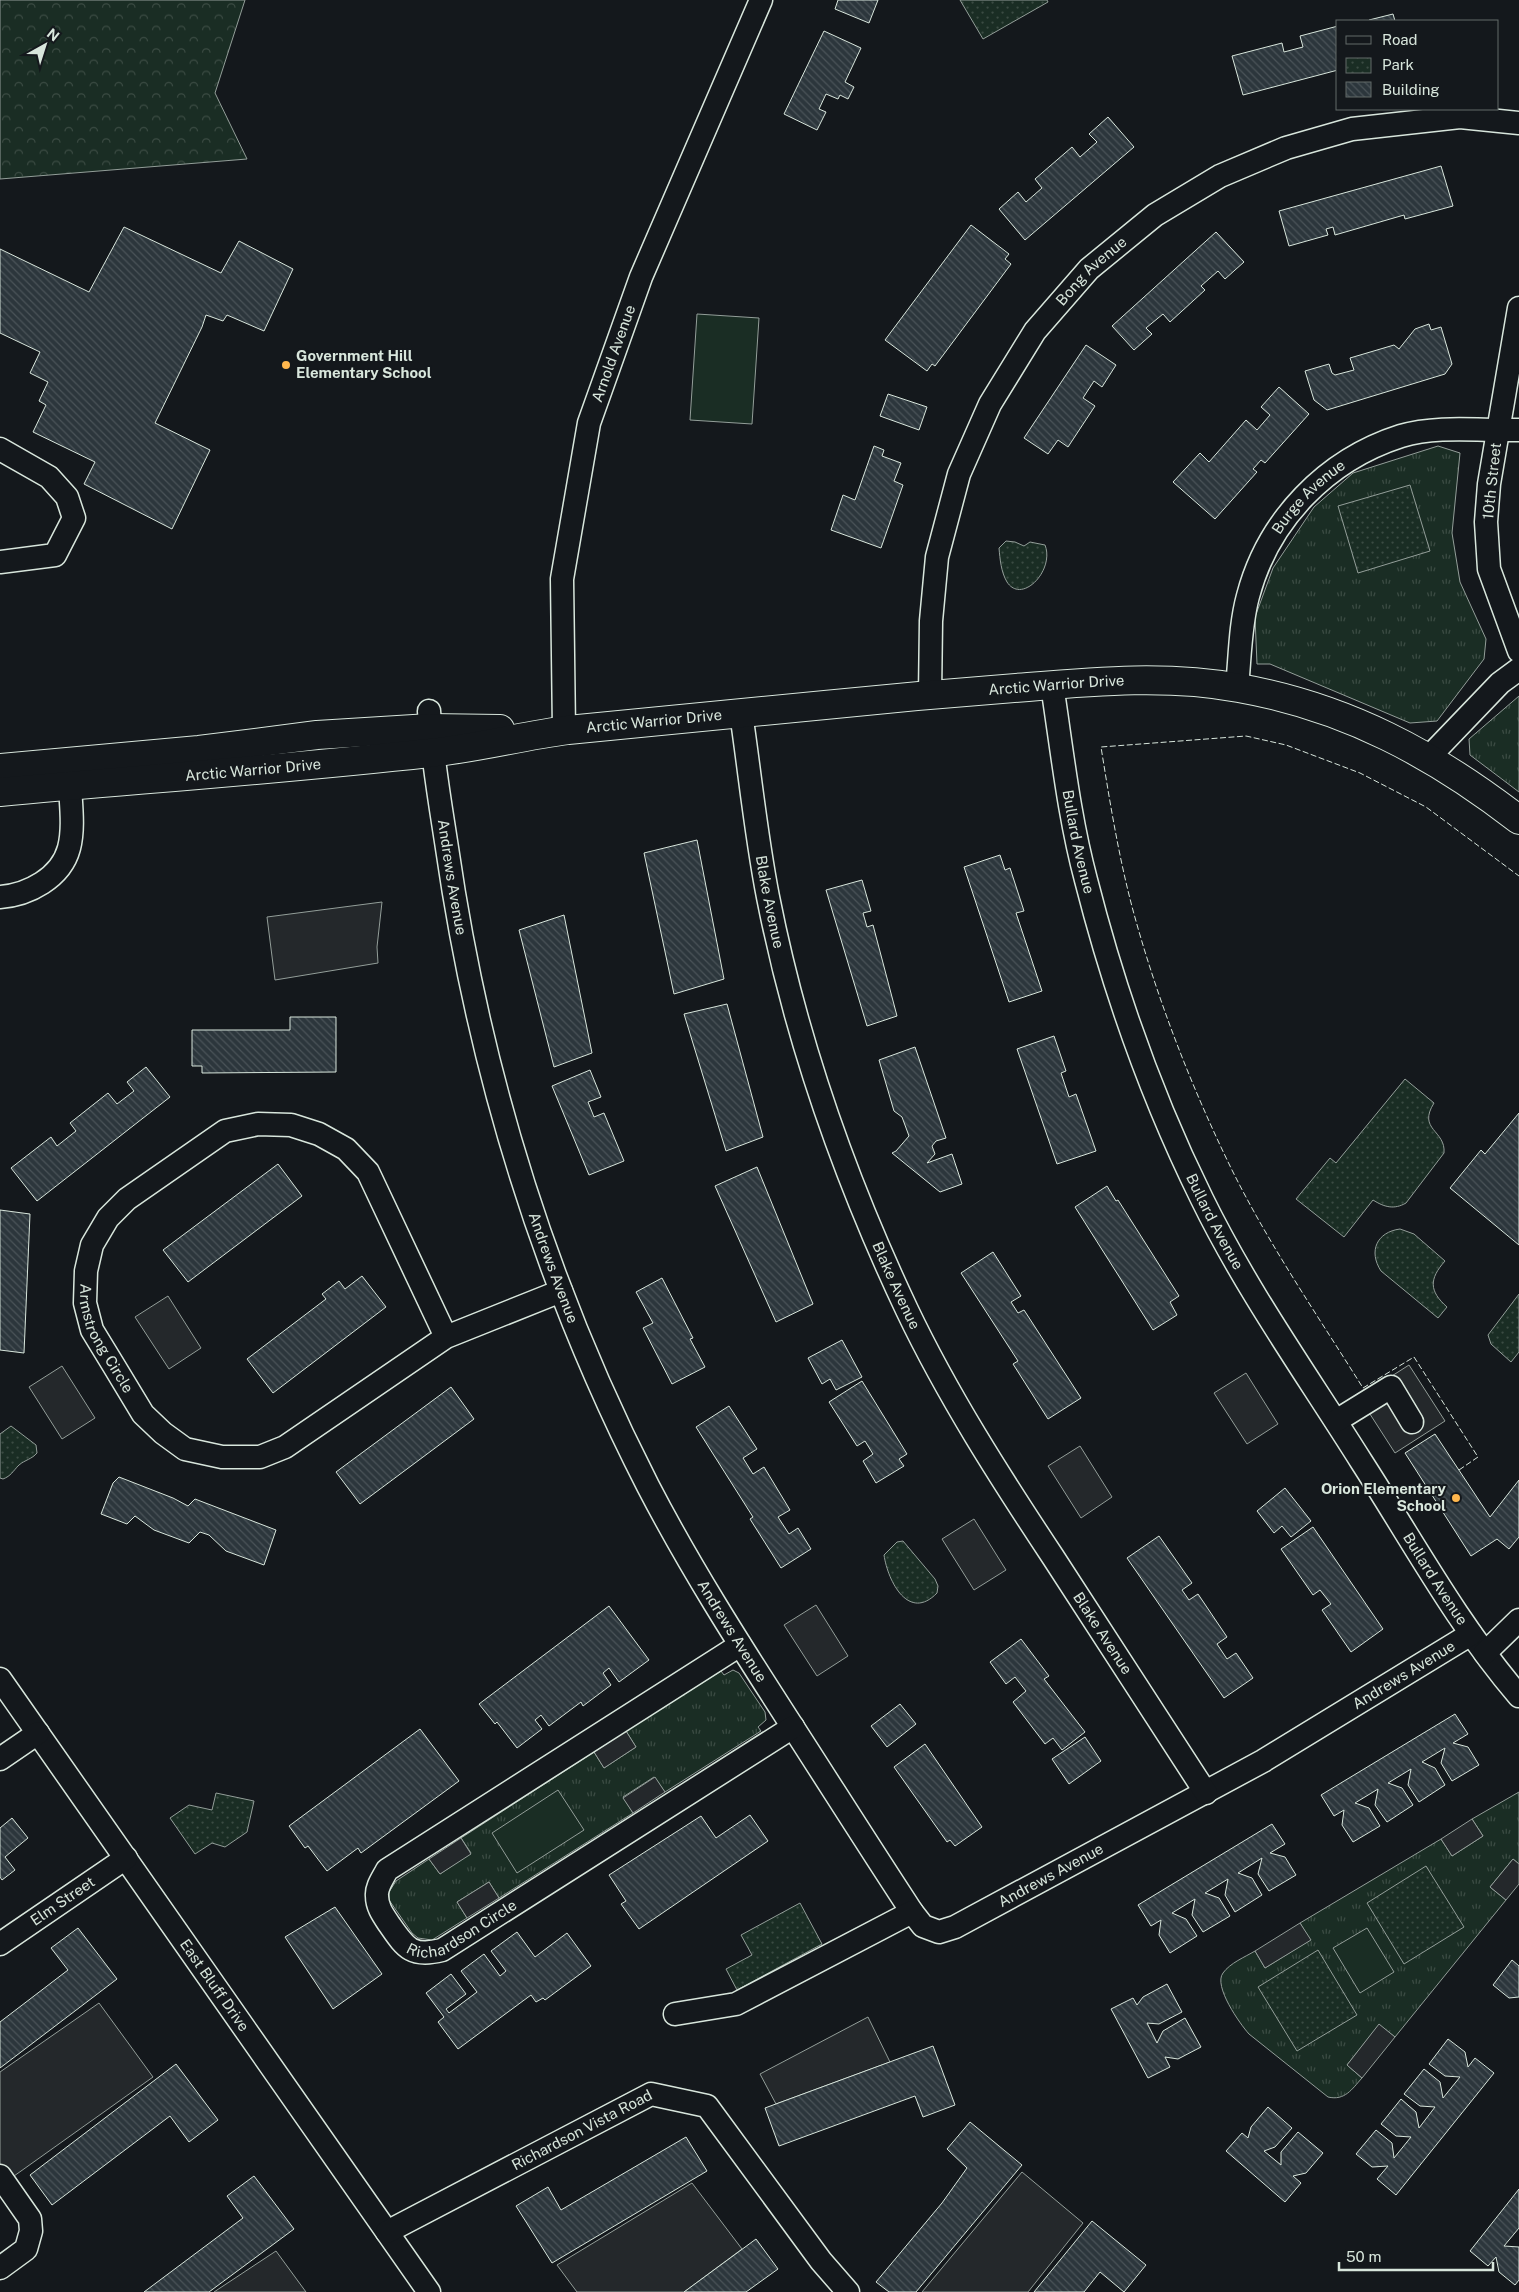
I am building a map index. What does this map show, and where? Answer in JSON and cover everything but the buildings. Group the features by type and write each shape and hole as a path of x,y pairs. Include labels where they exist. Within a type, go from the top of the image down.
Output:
{"main road":[{"name":"Arctic Warrior Drive","path":"0,768 199,750 316,735 431,730 564,731 930,695 1145,680 1237,687 1288,699 1338,714 1385,733 1429,757 1479,789 1519,820"},
{"name":"Arctic Warrior Drive","path":"0,792 70,786 431,730"}],"street":[{"name":"Arnold Avenue","path":"564,731 562,579 589,423 641,278 761,0"},
{"name":"Bong Avenue","path":"930,695 931,621 937,557 959,474 990,404 1035,331 1089,269 1155,215 1220,176 1286,148 1352,129 1460,117 1519,123"},
{"name":"10th Street","path":"1519,308 1508,430 1489,484 1486,522 1489,569 1519,651"},
{"name":"Burge Avenue","path":"1237,687 1247,598 1257,567 1272,536 1291,510 1314,486 1340,465 1369,449 1402,436 1433,430 1508,430"},
{"path":"0,449 49,477 67,497 74,518 55,555 0,562"},
{"path":"1429,757 1500,683 1519,669"},
{"name":"Bullard Avenue","path":"1052,685 1071,806 1085,878 1109,964 1168,1126 1203,1202 1255,1294 1470,1634 1519,1696"},
{"name":"Blake Avenue","path":"741,713 768,897 795,1010 822,1099 850,1177 878,1245 908,1311 942,1378 984,1450 1206,1793"},
{"name":"Andrews Avenue","path":"431,730 455,910 485,1052 511,1144 560,1291 588,1358 648,1485 706,1590 793,1728 912,1912 923,1926 939,1932 955,1928 1206,1793 1335,1718 1470,1634"},
{"path":"0,897 12,896 34,889 49,878 62,864 69,849 71,827 70,786"},
{"name":"Armstrong Circle","path":"446,1337 368,1172 346,1149 319,1134 291,1125 258,1124 225,1131 127,1199 108,1218 92,1245 86,1271 85,1303 92,1330 143,1414 163,1433 186,1449 222,1457 260,1457 285,1447 446,1337 560,1291"},
{"path":"1336,1421 1391,1387 1412,1422"},
{"path":"1485,1653 1519,1620"},
{"name":"Richardson Circle","path":"740,1645 387,1870 376,1894 378,1908 404,1946 416,1952 431,1953 442,1950 793,1728"},
{"name":"East Bluff Drive","path":"0,1679 429,2292"},
{"path":"0,1759 38,1733"},
{"name":"Elm Street","path":"0,1944 126,1858"},
{"path":"675,2014 736,2004 912,1912"},
{"name":"Richardson Vista Road","path":"387,2232 651,2094 708,2106 821,2261 848,2292"},
{"path":"0,2176 30,2220 30,2231 26,2249 0,2268"}],"green space":[{"path":"0,0 245,0 215,93 247,159 0,179"},
{"path":"960,0 1047,0 1048,2 983,39"},
{"path":"697,314 759,318 752,424 690,420"},
{"path":"1438,446 1460,453 1452,533 1460,582 1486,639 1484,659 1437,721 1410,723 1270,664 1257,664 1255,617 1273,568 1314,507 1353,473"},
{"path":"1410,485 1430,551 1358,573 1338,506"},
{"path":"1006,541 1024,546 1030,542 1045,545 1047,555 1045,565 1035,582 1028,587 1021,589 1013,588 1005,578 999,548"},
{"path":"1519,696 1519,792 1470,755 1469,739"},
{"path":"1405,1079 1434,1103 1430,1112 1430,1125 1441,1139 1444,1153 1406,1203 1389,1207 1373,1200 1344,1237 1296,1199 1330,1158 1336,1163"},
{"path":"1400,1229 1414,1234 1445,1261 1436,1274 1433,1285 1437,1296 1447,1307 1438,1318 1381,1271 1377,1264 1375,1250 1380,1238"},
{"path":"1519,1294 1519,1352 1511,1362 1491,1344 1488,1335"},
{"path":"11,1426 36,1445 37,1453 3,1479 0,1478 0,1434"},
{"path":"903,1541 935,1579 938,1586 937,1593 927,1601 917,1603 909,1601 901,1595 895,1587 886,1566 884,1555 897,1542"},
{"path":"733,1670 739,1673 765,1712 766,1720 758,1727 761,1731 665,1792 654,1777 623,1797 633,1813 499,1898 489,1882 457,1902 467,1918 432,1940 418,1938 412,1933 389,1900 389,1892 396,1881 429,1859 440,1874 471,1853 461,1838 594,1752 604,1768 636,1747 626,1731 721,1671 724,1675"},
{"path":"558,1790 584,1830 517,1873 492,1833"},
{"path":"1519,1792 1519,1864 1513,1859 1490,1887 1506,1900 1395,2037 1379,2025 1347,2065 1362,2078 1348,2093 1334,2098 1328,2097 1249,2034 1224,1995 1221,1979 1223,1973 1230,1966 1255,1951 1265,1968 1310,1940 1300,1923 1441,1839 1452,1856 1483,1836 1472,1819"},
{"path":"216,1793 254,1801 247,1832 225,1847 212,1843 195,1854 170,1818 189,1805 212,1810"},
{"path":"1426,1866 1464,1927 1404,1964 1367,1903"},
{"path":"800,1903 822,1944 737,1990 726,1969 752,1955 741,1935"},
{"path":"1367,1928 1394,1972 1360,1993 1333,1948"},
{"path":"1318,1950 1357,2015 1297,2051 1258,1987"}],"shaded area":[{"path":"382,902 377,947 378,963 275,980 267,917"},
{"path":"168,1296 201,1348 169,1369 135,1317"},
{"path":"1409,1365 1445,1421 1395,1453 1359,1397"},
{"path":"62,1366 95,1418 62,1439 29,1387"},
{"path":"1246,1373 1278,1424 1247,1444 1214,1393"},
{"path":"1080,1446 1112,1497 1081,1518 1048,1466"},
{"path":"974,1519 1006,1570 974,1590 942,1539"},
{"path":"816,1605 848,1656 817,1676 784,1625"},
{"path":"626,1731 636,1747 604,1768 594,1752"},
{"path":"655,1777 665,1792 633,1813 623,1798"},
{"path":"1472,1819 1483,1836 1452,1856 1441,1839"},
{"path":"461,1838 471,1854 440,1874 429,1859"},
{"path":"1513,1859 1519,1864 1519,1884 1506,1900 1490,1887"},
{"path":"489,1882 499,1898 467,1918 457,1902"},
{"path":"1300,1923 1311,1940 1265,1968 1255,1951"},
{"path":"99,2003 153,2077 0,2186 0,2072"},
{"path":"868,2017 890,2062 776,2104 760,2074"},
{"path":"1379,2024 1395,2037 1362,2078 1347,2065"},
{"path":"1022,2172 1083,2223 1028,2292 922,2292"},
{"path":"692,2183 742,2249 684,2292 577,2292 557,2265"},
{"path":"276,2251 306,2292 214,2292"}],"fence":[{"path":"1459,1470 1478,1457 1414,1357 1363,1388 1261,1225 1231,1168 1202,1106 1176,1043 1143,947 1119,852 1101,747 1246,736 1286,745 1360,773 1426,807 1519,876"}],"place":[{"name":"Government Hill Elementary School","path":"286,365"},
{"name":"Orion Elementary School","path":"1456,1498"}]}
